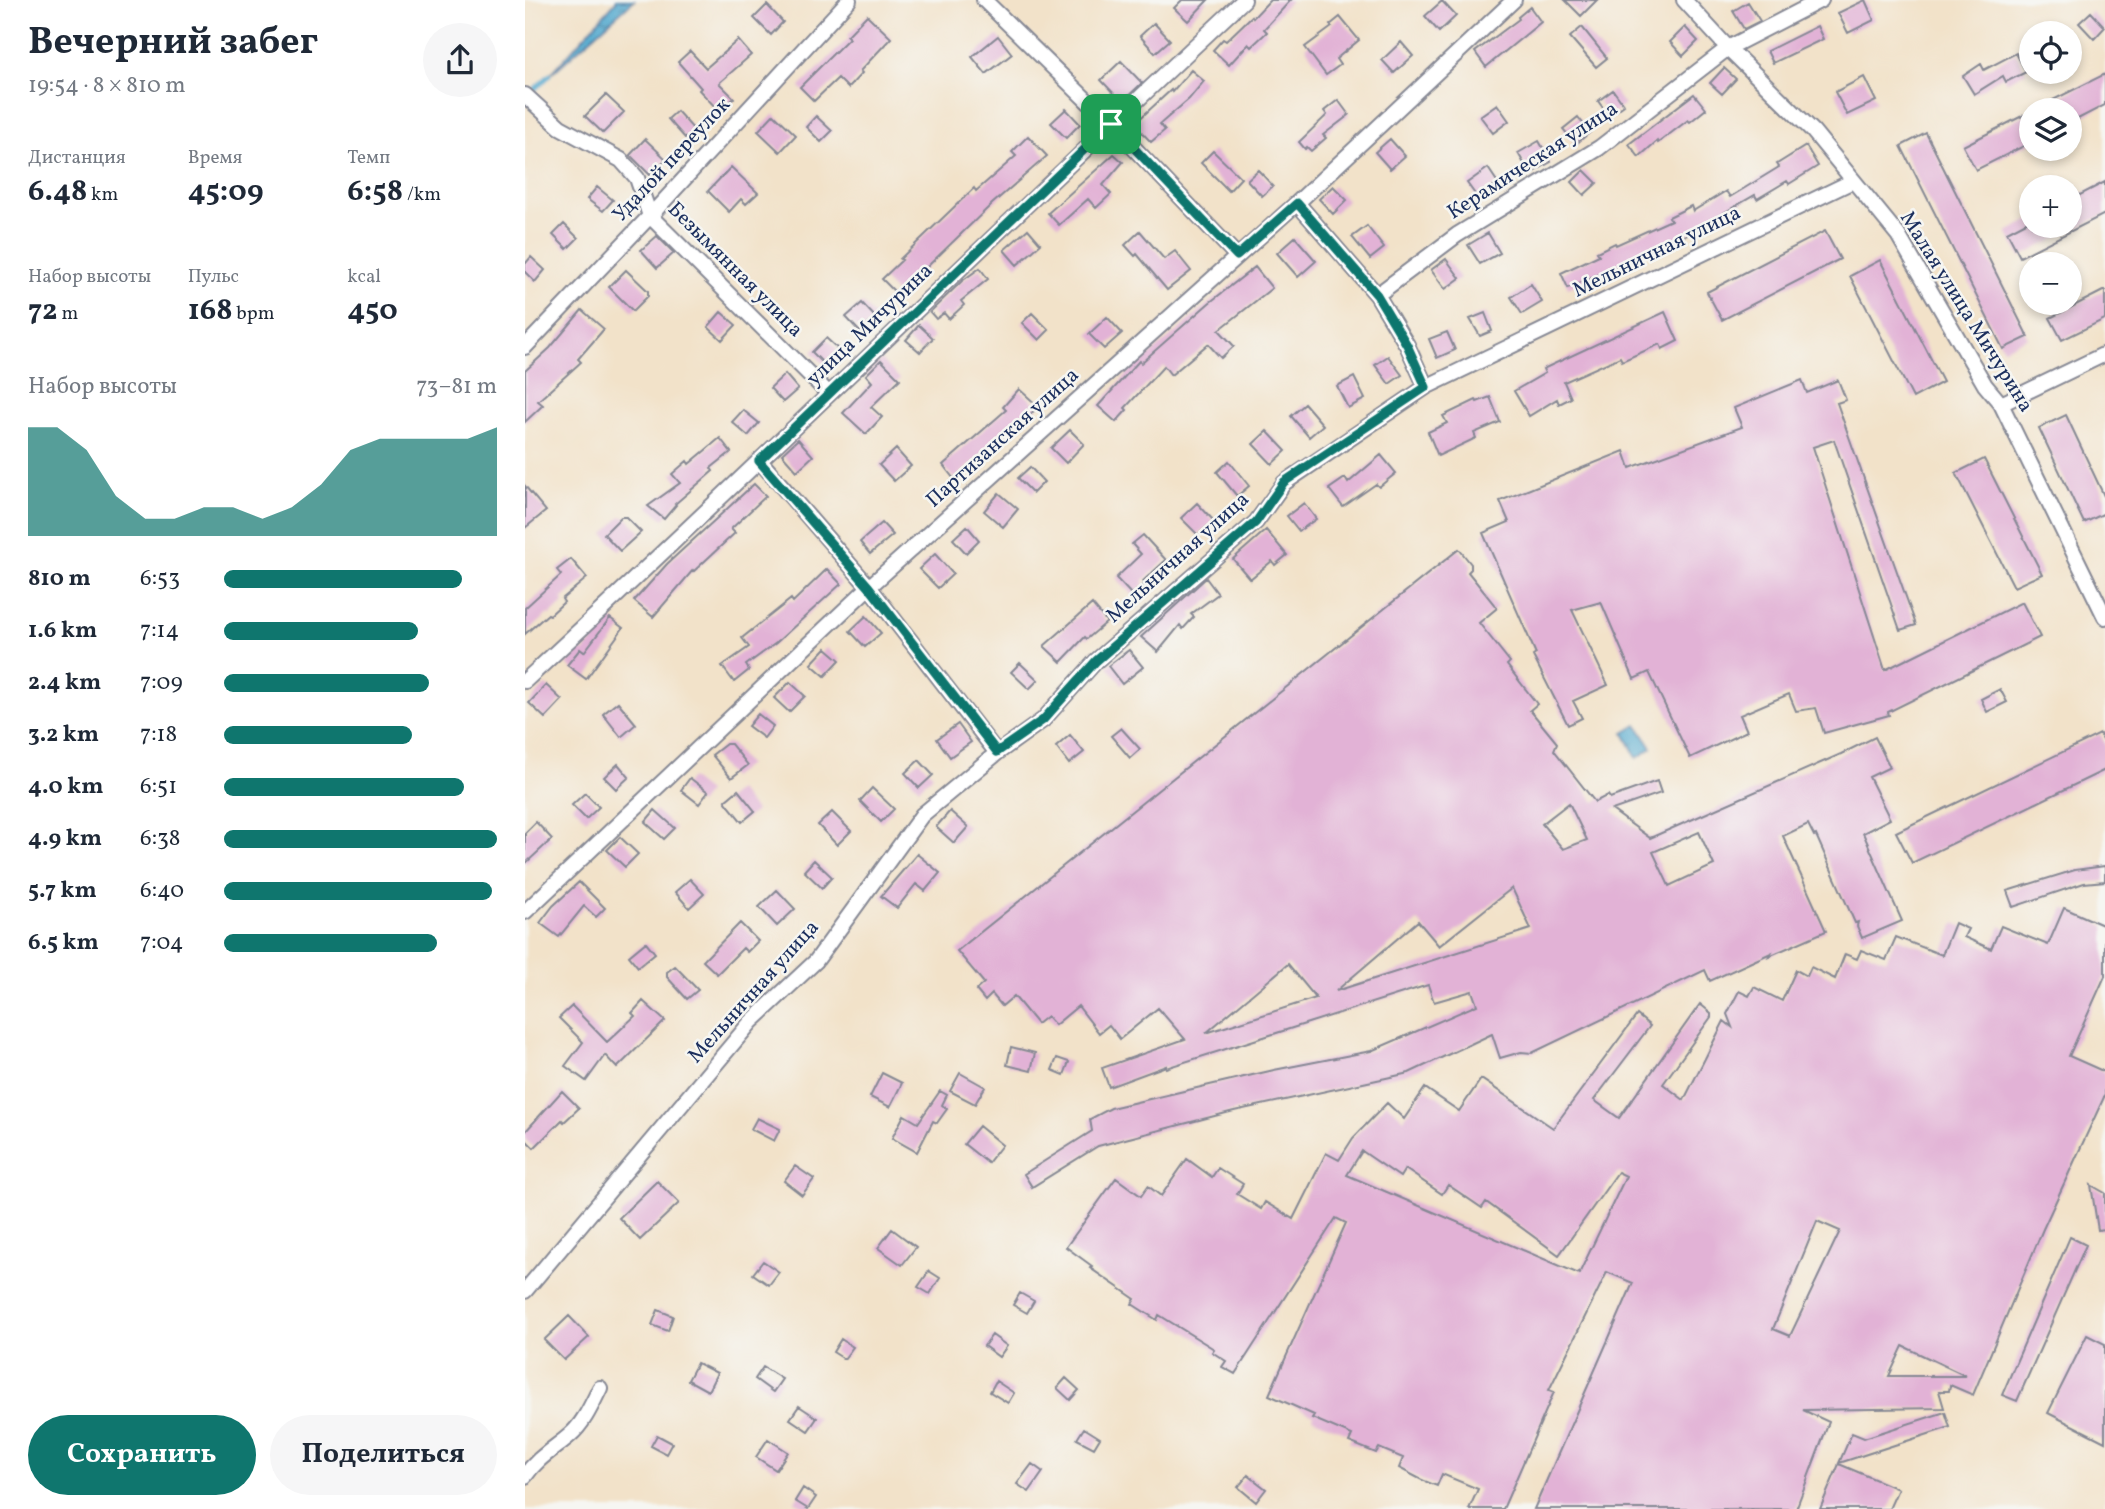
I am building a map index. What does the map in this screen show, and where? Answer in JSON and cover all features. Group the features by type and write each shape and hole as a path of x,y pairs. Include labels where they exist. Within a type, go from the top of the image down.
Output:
{"street":[{"name":"Удалой переулок","path":"525,347 849,0"},
{"path":"984,0 1111,124 1237,256"},
{"name":"улица Мичурина","path":"525,681 1244,0"},
{"name":"Партизанская улица","path":"525,912 869,587 1297,203 1514,0"},
{"name":"Малая улица Мичурина","path":"1684,0 1728,48 1813,131 1898,235 1985,385 2001,404 2105,617"},
{"name":"Керамическая улица","path":"1377,295 1457,235 1599,148 1728,48 1821,0"},
{"name":"Безымянная улица","path":"525,95 560,128 621,160 637,178 650,216 829,394"},
{"name":"Мельничная улица","path":"525,1292 751,1022 816,961 922,816 997,752 1043,720 1096,661 1256,522 1284,482 1426,387 1853,181"},
{"path":"1297,203 1377,295 1407,345 1426,387"},
{"path":"2001,404 2105,354"},
{"path":"759,461 869,587 997,752"},
{"path":"525,1476 532,1466 572,1433 586,1415 600,1388"}],"water":[{"path":"617,0 634,0 550,75"},
{"path":"1637,725 1652,748 1637,758 1624,733"}],"building":[{"path":"1182,0 1208,0 1188,21 1174,8"},
{"path":"1270,0 1291,0 1264,29 1267,32 1251,47 1248,44 1229,65 1213,50 1223,39 1226,41 1252,16 1253,18"},
{"path":"1565,0 1597,0 1581,16"},
{"path":"1865,0 1874,20 1848,33 1838,13"},
{"path":"1442,1 1456,16 1439,32 1425,16"},
{"path":"1748,2 1760,21 1744,29 1733,11"},
{"path":"767,5 783,22 771,35 754,18"},
{"path":"1530,7 1541,22 1486,67 1475,52 1519,19"},
{"path":"2091,12 2105,27 2094,39 2082,26 2081,21"},
{"path":"867,15 891,38 848,88 838,78 814,101 800,87 849,38 847,36"},
{"path":"1340,17 1359,40 1336,59 1340,65 1326,75 1305,47 1332,27 1330,25"},
{"path":"1154,23 1170,40 1155,53 1140,36"},
{"path":"1817,26 1823,39 1773,63 1767,51"},
{"path":"1582,27 1607,58 1596,67 1570,37"},
{"path":"1685,27 1698,41 1683,56 1670,42"},
{"path":"998,36 1012,54 986,74 972,57"},
{"path":"738,40 751,55 719,83 734,98 720,112 678,62 690,51 706,68"},
{"path":"1401,42 1413,56 1394,73 1382,60"},
{"path":"2016,53 2019,59 2019,76 2006,82 2003,76 1974,94 1963,76 1981,64 1984,70"},
{"path":"1121,61 1142,83 1122,102 1101,80"},
{"path":"1724,68 1736,79 1722,94 1710,83"},
{"path":"1191,70 1204,81 1189,99 1160,124 1165,130 1151,142 1134,124 1171,90 1172,92"},
{"path":"2105,74 2105,105 2082,117 2082,98 2057,98"},
{"path":"1864,77 1876,101 1847,115 1835,92"},
{"path":"1613,90 1624,105 1609,116 1598,101"},
{"path":"1694,94 1706,109 1658,143 1657,141 1639,157 1629,144"},
{"path":"606,95 624,112 603,133 585,116"},
{"path":"1338,100 1349,115 1323,135 1326,138 1311,151 1307,147 1305,149 1299,142 1327,115 1324,111"},
{"path":"1497,104 1509,121 1493,133 1480,116"},
{"path":"1066,109 1080,124 1066,138 1051,123"},
{"path":"677,111 695,131 686,139 668,119"},
{"path":"774,114 796,135 780,152 758,131"},
{"path":"816,116 832,131 821,142 806,127"},
{"path":"1578,117 1590,132 1576,144 1563,129"},
{"path":"2019,118 2019,148 1976,170 1963,146"},
{"path":"1926,133 2028,337 2003,349 1901,146"},
{"path":"1028,136 1047,156 992,204 898,295 882,279 974,188 976,191 1016,156 1012,152"},
{"path":"645,139 666,159 650,175 630,155"},
{"path":"1390,139 1405,156 1390,169 1375,152"},
{"path":"1539,141 1551,162 1530,174 1518,153"},
{"path":"1806,146 1818,166 1789,184 1787,181 1757,199 1755,195 1680,238 1568,288 1561,273 1599,255 1597,252 1615,243 1616,245 1671,220 1669,217 1691,206 1693,211 1726,191 1730,197 1779,167 1777,164"},
{"path":"1213,151 1241,178 1229,191 1201,163"},
{"path":"1114,154 1123,162 1103,185 1111,194 1096,208 1088,199 1059,225 1048,213"},
{"path":"731,167 758,193 746,204 741,199 729,212 708,191"},
{"path":"1488,168 1498,183 1477,197 1467,183"},
{"path":"1258,170 1273,186 1262,196 1247,180"},
{"path":"1584,170 1597,183 1584,195 1572,182"},
{"path":"2105,182 2105,214 2082,226 2082,194"},
{"path":"1333,186 1347,200 1333,214 1319,199"},
{"path":"597,187 613,200 603,211 587,199"},
{"path":"564,224 578,238 567,249 553,235"},
{"path":"1367,226 1384,248 1370,259 1352,237"},
{"path":"2019,226 2019,238 2058,238 2030,252 2019,252 2019,255 2007,232"},
{"path":"1028,229 1041,244 1017,265 1004,250"},
{"path":"1140,231 1164,259 1175,251 1191,271 1167,290 1137,254 1135,256 1125,245"},
{"path":"1825,231 1840,259 1722,320 1707,292"},
{"path":"1488,233 1500,253 1480,264 1468,245"},
{"path":"657,236 674,253 657,268 641,250"},
{"path":"1295,237 1316,261 1298,277 1277,253"},
{"path":"531,257 545,270 535,282 525,272 525,264"},
{"path":"1446,259 1460,278 1445,289 1431,270"},
{"path":"1880,260 1943,382 1913,398 1850,276"},
{"path":"1255,267 1272,288 1219,330 1234,346 1221,358 1208,344 1171,375 1164,366 1125,408 1127,410 1116,422 1098,406 1139,361 1141,363"},
{"path":"980,268 988,279 961,301 964,305 949,319 944,313 936,319 930,312 962,281"},
{"path":"626,270 648,291 648,296 633,311 609,287"},
{"path":"1531,284 1542,302 1522,314 1511,297"},
{"path":"2105,290 2105,319 2062,340 2050,318 2056,315 2082,315 2082,302"},
{"path":"862,303 876,318 860,332 846,317"},
{"path":"582,310 604,329 578,359 581,362 538,401 543,405 525,422 525,371 550,348"},
{"path":"721,312 736,325 722,340 708,327"},
{"path":"1665,312 1678,341 1662,349 1660,344 1622,361 1620,357 1564,382 1571,398 1559,404 1557,399 1529,416 1514,391 1545,373 1543,369"},
{"path":"1032,313 1049,330 1039,340 1022,323"},
{"path":"1485,313 1492,331 1480,336 1470,319"},
{"path":"1107,317 1122,333 1104,349 1089,334"},
{"path":"919,325 933,338 920,352 906,340"},
{"path":"1447,332 1455,350 1437,358 1429,339"},
{"path":"826,338 838,349 824,364 812,352"},
{"path":"1388,356 1402,375 1389,384 1375,365"},
{"path":"881,360 900,379 871,407 882,417 866,434 843,413 872,382 866,375"},
{"path":"785,374 798,389 783,402 770,388"},
{"path":"1354,377 1365,399 1348,408 1337,386"},
{"path":"1802,380 1807,393 1838,380 1846,400 1837,403 1916,625 1900,630 1834,440 1813,447 1885,670 2022,602 2040,637 1888,712 1889,715 1824,733 1816,708 1796,711 1789,694 1740,715 1747,731 1690,758 1649,672 1634,679 1601,602 1572,610 1608,685 1573,701 1582,718 1568,725 1533,656 1536,654 1483,533 1509,522 1500,501 1624,451 1630,468 1742,427 1734,408"},
{"path":"1019,389 1038,406 1022,424 1020,422 954,479 943,465 1006,410 1003,407"},
{"path":"1490,397 1500,422 1474,433 1476,438 1438,456 1428,432 1447,423 1443,416 1476,400 1477,402"},
{"path":"1305,404 1323,425 1309,437 1291,416"},
{"path":"743,410 759,423 748,436 732,422"},
{"path":"2066,415 2105,498 2105,513 2084,523 2039,428"},
{"path":"1070,430 1084,444 1066,463 1051,448"},
{"path":"1267,431 1286,451 1272,464 1253,444"},
{"path":"720,438 731,452 675,504 664,519 648,506 680,483 672,474 687,461 689,464"},
{"path":"798,439 813,456 797,471 782,454"},
{"path":"896,449 911,466 894,481 879,465"},
{"path":"1381,455 1396,473 1379,487 1376,484 1343,507 1329,489 1345,478 1348,483"},
{"path":"1984,459 2042,574 2014,587 1956,473"},
{"path":"1229,461 1249,486 1237,496 1217,472"},
{"path":"1030,467 1044,482 1033,493 1018,478"},
{"path":"754,484 766,496 731,529 735,533 693,570 653,617 634,601 667,564"},
{"path":"525,486 546,511 525,528"},
{"path":"999,493 1018,509 1003,527 984,511"},
{"path":"1197,503 1214,521 1198,535 1181,518"},
{"path":"1304,503 1316,519 1299,531 1287,516"},
{"path":"621,517 626,517 641,532 620,551 604,534"},
{"path":"882,523 893,535 870,554 860,542"},
{"path":"967,526 979,540 966,553 953,539"},
{"path":"1266,530 1287,555 1275,565 1272,561 1250,579 1233,559"},
{"path":"1143,535 1166,560 1132,595 1116,578 1141,554 1132,544"},
{"path":"1459,549 1471,564 1468,572 1497,608 1479,623 1510,662 1507,665 1537,704 1530,710 1557,743 1554,750 1595,802 1608,795 1610,798 1657,781 1661,793 1612,810 1650,838 1875,737 1890,767 1869,777 1890,819 1863,833 1902,921 1862,938 1858,922 1855,923 1816,835 1814,836 1808,824 1783,836 1826,931 1710,981 1705,970 1532,1053 1521,1052 1500,1058 1492,1034 1409,1073 1234,1111 1098,1146 1032,1187 1024,1174 1092,1131 1090,1119 1111,1108 1274,1070 1371,1051 1477,1005 1472,991 1434,1002 1428,985 1166,1066 1109,1087 1102,1068 1185,1039 1158,1008 1120,1039 1109,1025 1099,1033 1078,1006 1055,1025 1047,1016 1037,1024 1014,996 1002,1006 992,994 985,1001 976,990 984,983 957,951","holes":["1569,803 1587,840 1563,849 1542,824","1699,832 1714,865 1669,886 1653,852","1512,888 1531,929 1336,991 1418,921 1439,946","1288,964 1316,998 1206,1033"]},
{"path":"935,554 953,574 938,588 919,569"},
{"path":"571,559 587,578 562,599 564,602 550,615 525,634 525,608 561,575 557,570"},
{"path":"827,569 841,584 776,643 746,665 749,670 734,682 722,666 749,647 742,638 791,599 793,602"},
{"path":"1206,578 1218,594 1191,614 1194,617 1183,629 1180,625 1158,652 1141,637"},
{"path":"1092,604 1107,622 1087,639 1085,637 1061,662 1044,646"},
{"path":"866,616 881,633 865,647 850,631"},
{"path":"610,618 623,628 586,679 567,665 580,649 584,652"},
{"path":"826,648 840,660 825,676 811,664"},
{"path":"1129,650 1143,667 1122,684 1108,666"},
{"path":"1020,663 1038,680 1029,689 1011,672"},
{"path":"790,682 805,696 789,712 774,698"},
{"path":"546,685 562,700 545,718 529,703"},
{"path":"2000,689 2007,702 1987,712 1981,699"},
{"path":"618,702 636,724 621,737 603,714"},
{"path":"758,714 773,726 764,738 748,726"},
{"path":"958,724 971,742 950,757 937,739"},
{"path":"1121,728 1140,749 1130,758 1111,736"},
{"path":"2100,734 2105,744 2105,770 1912,863 1896,832"},
{"path":"1070,735 1084,752 1069,764 1056,747"},
{"path":"726,744 731,744 748,765 731,778 712,755"},
{"path":"919,760 933,775 919,788 905,773"},
{"path":"618,764 629,777 616,789 604,777"},
{"path":"690,778 708,792 699,804 681,790"},
{"path":"872,788 894,809 881,822 860,801"},
{"path":"738,790 755,811 742,822 725,801"},
{"path":"585,793 599,807 586,819 572,805"},
{"path":"655,810 675,828 664,839 645,822"},
{"path":"950,811 968,827 954,843 936,827"},
{"path":"832,812 851,831 837,845 818,825"},
{"path":"536,822 552,839 525,864 525,833"},
{"path":"620,837 638,854 625,867 607,850"},
{"path":"917,854 940,873 925,891 916,884 897,908 881,896"},
{"path":"814,860 832,877 822,888 804,871"},
{"path":"2105,866 2105,881 2084,883 2013,907 2007,891 2075,870"},
{"path":"690,879 704,894 689,908 675,892"},
{"path":"579,882 605,908 596,917 584,906 559,937 540,923 553,906"},
{"path":"777,890 795,909 777,926 759,907"},
{"path":"2064,908 2105,926 2105,976 2069,1056 2105,1072 2105,1095 2043,1229 1973,1395 1950,1385 1949,1391 1939,1391 1944,1408 1803,1410 1829,1422 1796,1509 1534,1509 1633,1283 1607,1272 1549,1390 1554,1392 1503,1509 1469,1509 1478,1489 1442,1474 1437,1486 1422,1480 1399,1468 1403,1458 1379,1448 1376,1453 1349,1442 1352,1435 1269,1395 1346,1223 1336,1218 1235,1374 1222,1367 1226,1361 1212,1352 1214,1349 1159,1315 1157,1320 1132,1304 1135,1299 1090,1268 1092,1266 1066,1247 1116,1178 1141,1196 1148,1186 1161,1196 1187,1159 1212,1177 1218,1168 1243,1184 1237,1194 1261,1209 1265,1202 1293,1219 1326,1153 1339,1160 1353,1138 1387,1103 1404,1119 1425,1088 1459,1111 1481,1079 1553,1128 1637,1015 1650,1026 1594,1100 1619,1118 1700,1004 1711,1013 1711,1017 1663,1084 1684,1100 1724,1021 1732,1027 1727,1014 1739,991 1749,996 1754,987 1782,1001 1796,970 1807,976 1811,967 1835,979 1845,954 1857,959 1861,950 1886,960 1896,937 1942,955 1955,923 1968,929 1964,937 1991,949 2001,926 2048,945","holes":["1362,1151 1400,1177 1405,1169 1442,1194 1448,1185 1482,1208 1486,1202 1559,1255 1618,1172 1626,1176 1579,1274 1347,1175","1817,1221 1840,1231 1790,1336 1773,1329","1903,1346 1966,1376 1889,1376"]},
{"path":"740,923 758,941 747,952 743,948 717,974 703,961"},
{"path":"646,942 655,953 638,967 629,956"},
{"path":"675,966 698,990 687,999 667,977 667,972"},
{"path":"643,1001 665,1021 617,1068 605,1055 586,1081 565,1066 583,1042 559,1018 572,1006 607,1042 635,1016 632,1013"},
{"path":"1011,1047 1035,1053 1031,1071 1007,1065"},
{"path":"1057,1058 1069,1062 1064,1075 1052,1070"},
{"path":"882,1073 902,1083 890,1107 870,1097"},
{"path":"960,1073 985,1087 975,1104 950,1091"},
{"path":"562,1091 579,1108 564,1122 562,1120 534,1148 525,1139 525,1132"},
{"path":"940,1091 947,1095 942,1105 947,1109 937,1123 933,1121 917,1152 892,1138 904,1115 918,1123"},
{"path":"757,1118 780,1129 774,1141 751,1129"},
{"path":"979,1126 1002,1145 988,1163 964,1144"},
{"path":"795,1166 814,1179 802,1195 784,1181"},
{"path":"657,1181 679,1203 640,1240 619,1218"},
{"path":"2091,1185 2105,1193 2105,1229 2098,1230"},
{"path":"892,1229 916,1247 902,1265 878,1248"},
{"path":"2070,1237 2086,1245 2017,1401 2002,1395"},
{"path":"763,1261 779,1272 769,1285 753,1274"},
{"path":"929,1271 940,1278 930,1294 918,1287"},
{"path":"1020,1293 1034,1301 1027,1313 1013,1305"},
{"path":"658,1310 673,1316 668,1331 652,1325"},
{"path":"569,1316 589,1337 564,1360 544,1340"},
{"path":"992,1335 1007,1346 999,1357 984,1346"},
{"path":"2087,1335 2105,1344 2105,1442 2048,1413"},
{"path":"841,1339 853,1347 844,1359 833,1352"},
{"path":"697,1363 717,1373 708,1391 688,1380"},
{"path":"763,1367 782,1379 773,1392 755,1379"},
{"path":"1066,1378 1079,1390 1070,1400 1057,1388"},
{"path":"996,1381 1014,1393 1008,1403 990,1392"},
{"path":"799,1406 817,1418 808,1431 790,1419"},
{"path":"1945,1412 1950,1427 1839,1463 1852,1433 1864,1438"},
{"path":"1084,1428 1100,1438 1094,1448 1077,1439"},
{"path":"657,1435 672,1443 666,1454 651,1446"},
{"path":"768,1439 788,1452 776,1470 756,1457"},
{"path":"1032,1464 1043,1472 1029,1492 1017,1484"},
{"path":"1839,1464 1898,1489 1889,1509 1820,1509"},
{"path":"1248,1475 1266,1489 1256,1502 1238,1487"},
{"path":"803,1488 816,1497 808,1509 795,1501"}],"waterway":[{"path":"527,96 550,75"}],"route":[{"path":"1111,124 1237,256 1297,203 1377,295 1407,345 1426,387 1284,482 1256,522 1186,580 1096,661 1043,720 997,752 869,587 759,461 1111,124"}]}
